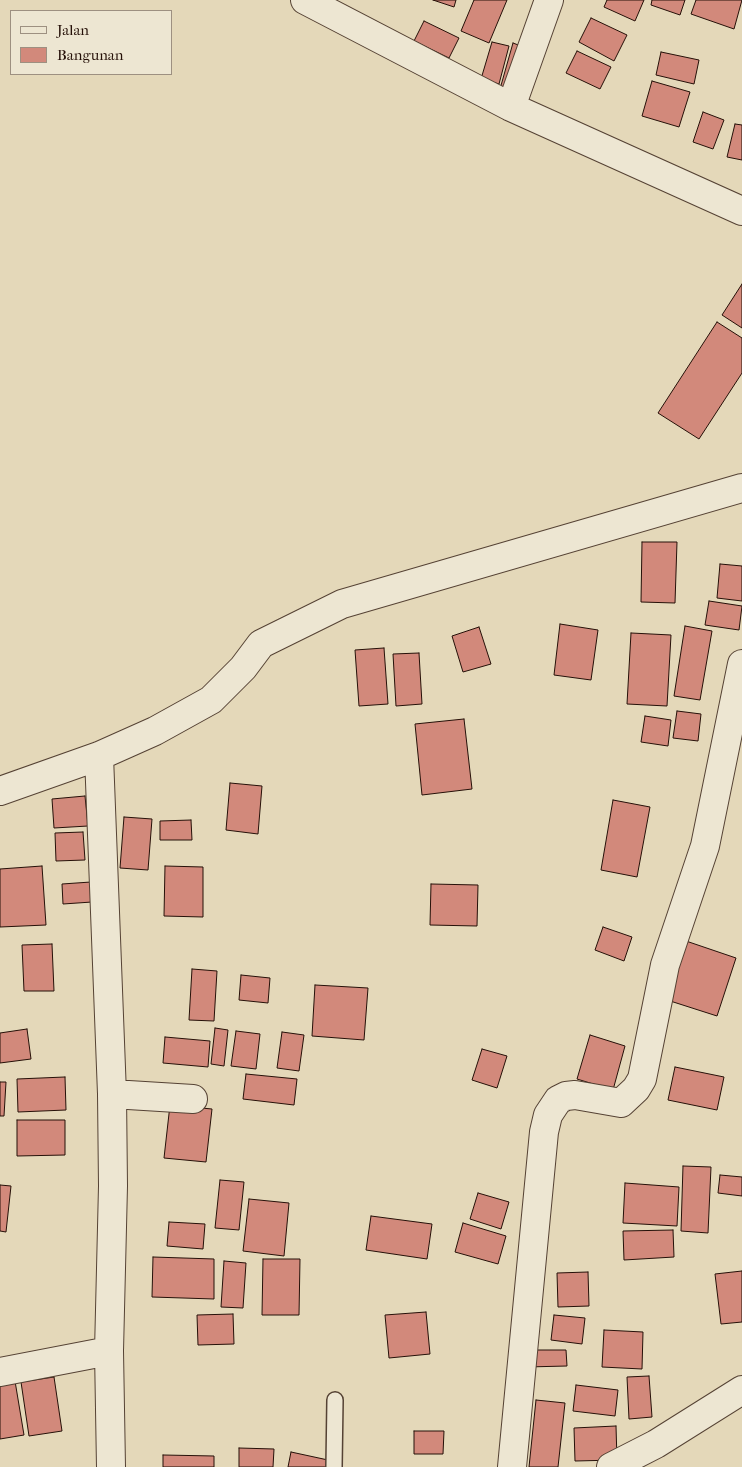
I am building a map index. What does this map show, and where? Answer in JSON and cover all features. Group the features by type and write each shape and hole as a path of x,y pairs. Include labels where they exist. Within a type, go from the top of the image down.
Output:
{"street":[{"path":"305,0 511,107 742,211"},
{"path":"511,107 549,0"},
{"path":"0,790 99,756 155,731 212,700 243,668 261,644 342,604 742,488"},
{"path":"512,1467 543,1142 548,1115 558,1100 566,1096 575,1095 621,1103 630,1096 642,1079 665,965 706,846 742,664"},
{"path":"99,756 112,1094 113,1186 109,1351 111,1467"},
{"path":"112,1094 193,1099"},
{"path":"0,1372 109,1351"},
{"path":"611,1467 656,1444 742,1390"}],"lane":[{"path":"334,1467 335,1400"}],"building":[{"path":"433,0 456,0 454,7"},
{"path":"474,0 507,0 489,43 461,31"},
{"path":"607,0 644,0 635,21 604,7"},
{"path":"652,0 685,0 680,15 651,5"},
{"path":"696,0 742,0 734,29 691,14"},
{"path":"591,18 627,35 614,61 579,42"},
{"path":"424,21 459,38 449,58 414,41"},
{"path":"492,42 509,46 499,84 481,79"},
{"path":"513,43 526,48 513,93 500,89"},
{"path":"577,51 611,67 600,89 566,73"},
{"path":"661,52 699,60 694,84 656,75"},
{"path":"652,81 690,92 679,127 642,116"},
{"path":"703,112 724,120 713,149 693,142"},
{"path":"735,124 742,125 742,160 727,157"},
{"path":"742,284 742,328 722,315"},
{"path":"717,322 742,338 742,373 699,439 658,413"},
{"path":"642,542 677,542 675,603 641,602"},
{"path":"720,564 742,566 742,601 717,598"},
{"path":"709,601 742,606 739,630 705,625"},
{"path":"560,624 598,630 591,680 554,675"},
{"path":"685,626 712,631 700,700 674,696"},
{"path":"479,627 491,664 463,672 452,636"},
{"path":"631,633 671,635 667,706 627,704"},
{"path":"384,648 388,704 359,706 355,650"},
{"path":"419,653 422,704 396,706 393,654"},
{"path":"677,711 701,714 698,741 673,738"},
{"path":"645,716 671,720 668,746 641,742"},
{"path":"464,719 472,789 422,795 415,724"},
{"path":"230,783 262,786 258,834 226,830"},
{"path":"85,796 88,826 54,828 52,799"},
{"path":"613,800 650,807 637,877 601,870"},
{"path":"124,817 152,819 148,870 120,868"},
{"path":"191,820 192,840 160,840 160,821"},
{"path":"83,832 85,860 56,861 55,833"},
{"path":"42,866 46,925 0,927 0,869"},
{"path":"165,866 203,867 203,917 164,916"},
{"path":"91,882 92,902 63,904 62,884"},
{"path":"431,884 478,885 477,926 430,925"},
{"path":"603,927 632,937 624,961 595,950"},
{"path":"683,940 736,958 717,1016 664,999"},
{"path":"52,944 54,991 24,991 22,945"},
{"path":"192,969 217,971 214,1021 189,1020"},
{"path":"241,975 270,978 268,1003 239,1000"},
{"path":"315,985 368,988 364,1040 312,1036"},
{"path":"215,1028 228,1030 224,1066 211,1064"},
{"path":"27,1029 31,1059 0,1063 0,1033"},
{"path":"236,1031 260,1034 256,1069 231,1066"},
{"path":"282,1032 304,1035 299,1071 277,1068"},
{"path":"590,1035 625,1046 613,1090 577,1079"},
{"path":"165,1037 210,1041 208,1067 163,1063"},
{"path":"482,1049 507,1056 497,1088 472,1080"},
{"path":"675,1067 724,1077 717,1110 668,1100"},
{"path":"246,1074 297,1079 294,1105 243,1099"},
{"path":"65,1077 66,1110 18,1112 17,1079"},
{"path":"0,1082 6,1082 4,1116 0,1116"},
{"path":"170,1105 212,1109 206,1162 164,1158"},
{"path":"17,1120 65,1120 65,1155 17,1156"},
{"path":"683,1166 711,1167 708,1233 681,1231"},
{"path":"720,1175 742,1177 742,1196 718,1193"},
{"path":"220,1180 244,1182 239,1230 215,1228"},
{"path":"625,1183 679,1187 677,1226 623,1223"},
{"path":"0,1185 11,1186 6,1232 0,1231"},
{"path":"478,1193 509,1202 501,1229 470,1219"},
{"path":"249,1199 289,1203 284,1256 243,1251"},
{"path":"371,1216 432,1224 427,1259 366,1250"},
{"path":"169,1222 205,1224 203,1249 167,1246"},
{"path":"463,1223 506,1236 498,1264 455,1252"},
{"path":"673,1230 674,1257 624,1260 623,1231"},
{"path":"153,1257 214,1259 214,1299 152,1297"},
{"path":"263,1259 300,1259 299,1315 262,1315"},
{"path":"224,1261 246,1263 243,1308 221,1307"},
{"path":"742,1271 742,1322 721,1324 715,1274"},
{"path":"588,1272 589,1306 558,1307 557,1273"},
{"path":"426,1312 430,1354 389,1358 385,1315"},
{"path":"233,1314 234,1344 198,1345 197,1315"},
{"path":"554,1315 585,1318 582,1344 551,1340"},
{"path":"604,1330 643,1332 642,1369 602,1367"},
{"path":"526,1350 566,1350 567,1366 526,1367"},
{"path":"649,1376 652,1417 629,1419 627,1377"},
{"path":"54,1377 62,1431 29,1436 21,1382"},
{"path":"15,1381 24,1435 0,1439 0,1383"},
{"path":"576,1385 618,1390 615,1416 573,1411"},
{"path":"536,1400 565,1403 558,1467 529,1467"},
{"path":"616,1426 617,1460 575,1461 574,1428"},
{"path":"414,1431 444,1431 443,1454 414,1454"},
{"path":"239,1448 274,1449 273,1467 239,1467"},
{"path":"291,1452 328,1460 327,1467 288,1467"},
{"path":"163,1455 214,1456 214,1467 163,1467"}]}
